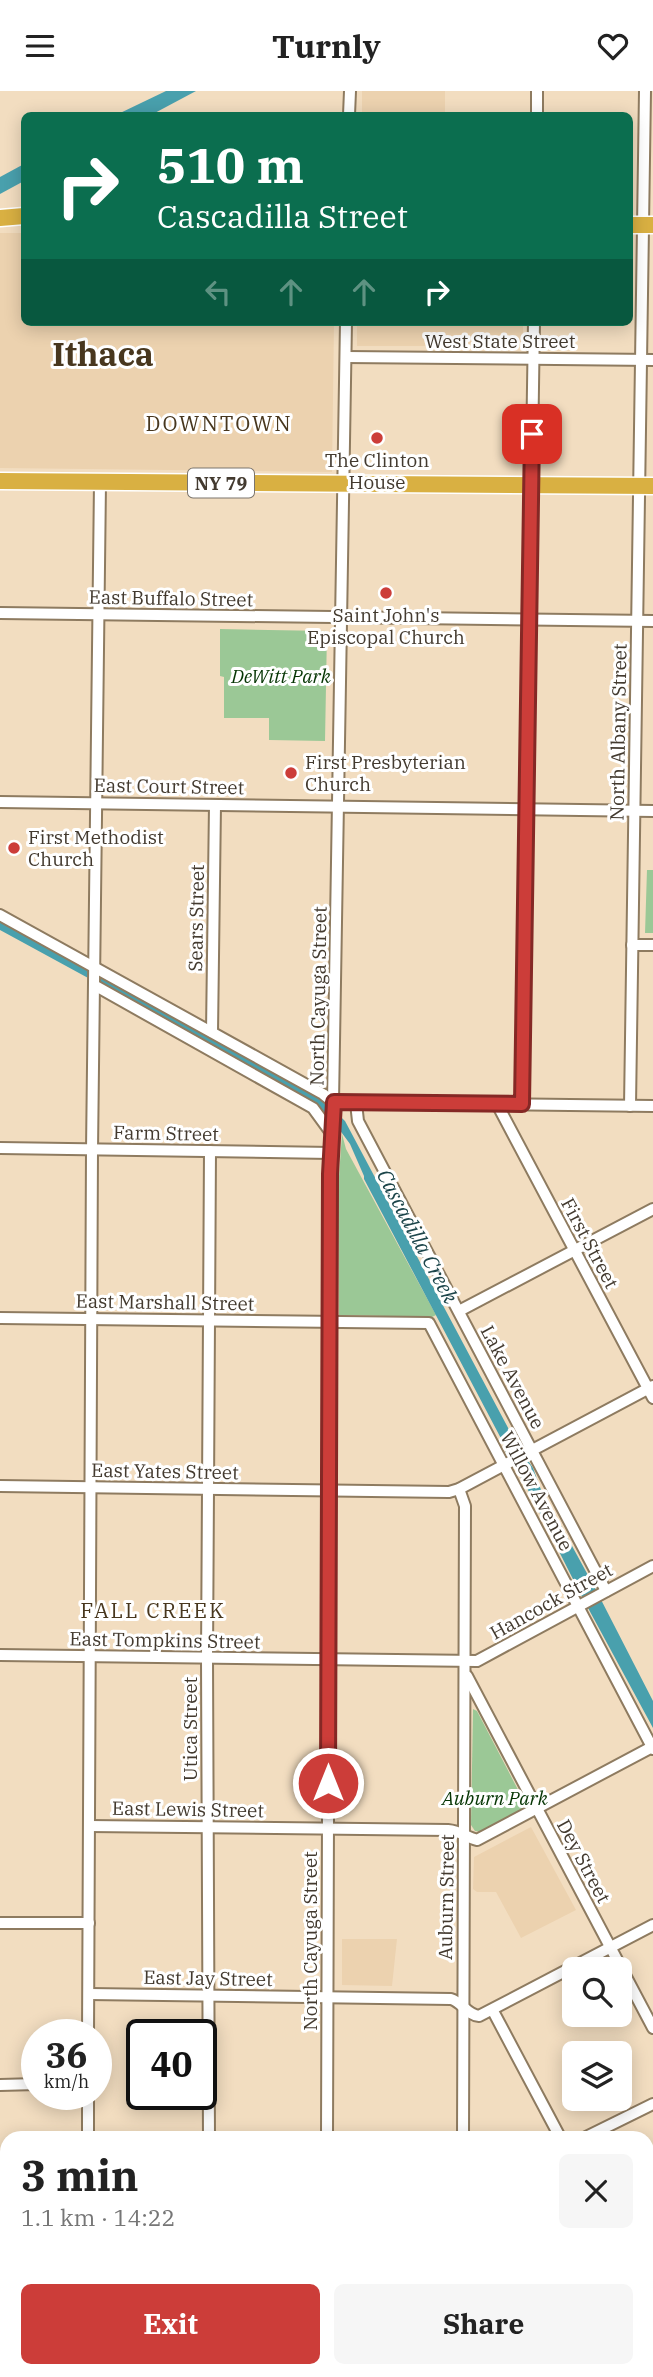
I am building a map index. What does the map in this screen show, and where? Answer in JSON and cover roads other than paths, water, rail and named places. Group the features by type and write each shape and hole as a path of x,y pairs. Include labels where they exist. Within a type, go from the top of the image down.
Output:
{"highway":[{"path":"0,218 21,216"},
{"name":"NY 79","path":"0,481 646,486"}],"street":[{"path":"349,112 350,91"},
{"path":"537,91 537,112"},
{"name":"North Albany Street","path":"630,1106 637,621 646,486 641,359 645,91"},
{"name":"North Cayuga Street","path":"327,2131 331,1153 346,326"},
{"path":"522,1104 534,326"},
{"name":"West State Street","path":"346,357 653,360"},
{"path":"88,2019 92,1150 100,483"},
{"name":"East Buffalo Street","path":"0,613 653,621"},
{"name":"East Court Street","path":"0,802 653,811"},
{"name":"Sears Street","path":"212,1032 215,804"},
{"path":"0,915 334,1102 652,1107"},
{"path":"632,945 653,945"},
{"path":"94,985 313,1108 332,1134"},
{"name":"Lake Avenue","path":"356,1103 358,1121 604,1592"},
{"name":"First Street","path":"497,1104 651,1391"},
{"name":"Farm Street","path":"0,1148 331,1153"},
{"name":"Utica Street","path":"209,2131 207,1658 210,1151"},
{"path":"459,1311 653,1209"},
{"name":"East Marshall Street","path":"0,1318 429,1323"},
{"name":"Willow Avenue","path":"429,1323 581,1605 652,1748"},
{"path":"459,1489 651,1391"},
{"name":"East Yates Street","path":"0,1486 449,1492 459,1489"},
{"name":"Auburn Street","path":"459,1489 465,1506 463,2131"},
{"name":"Hancock Street","path":"465,1668 653,1566"},
{"name":"East Tompkins Street","path":"0,1655 329,1659 465,1668"},
{"name":"Dey Street","path":"465,1668 653,2028"},
{"path":"537,1809 652,1748"},
{"name":"East Lewis Street","path":"89,1826 448,1830 464,1833 477,1840 537,1809"},
{"path":"0,1923 89,1923"},
{"path":"557,2131 493,2011 653,1926"},
{"name":"East Jay Street","path":"89,1994 451,1999 474,2016 479,2017 493,2011"},
{"path":"0,2085 21,2084"},
{"path":"598,2131 653,2104"},
{"path":"88,2110 88,2131"}],"water":[{"path":"166,91 196,91 157,112 122,112"},
{"path":"21,166 21,183 0,194 0,177"},
{"path":"0,919 320,1097 345,1121 515,1441 533,1468 544,1498 595,1588 653,1701 653,1728 525,1484 506,1454 505,1446 364,1179 350,1144 339,1129 316,1105 121,993 112,991 0,930"}],"place":[{"name":"The Clinton House","path":"377,438"},
{"name":"Saint John's Episcopal Church","path":"386,593"},
{"name":"First Presbyterian Church","path":"291,773"},
{"name":"First Methodist Church","path":"14,848"}],"district":[{"name":"Ithaca","path":"103,353"},
{"name":"DOWNTOWN","path":"219,423"},
{"name":"FALL CREEK","path":"153,1610"}],"park label":[{"name":"DeWitt Park","path":"281,676"},
{"name":"Auburn Park","path":"495,1798"}],"water label":[{"name":"Cascadilla Creek","path":"418,1236"}]}
